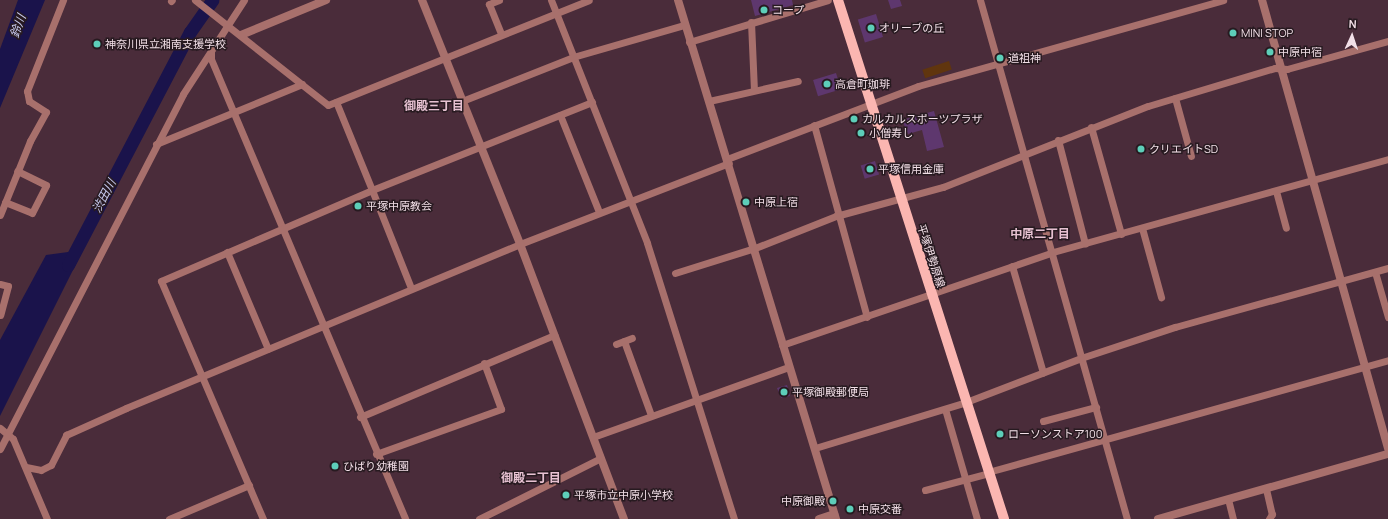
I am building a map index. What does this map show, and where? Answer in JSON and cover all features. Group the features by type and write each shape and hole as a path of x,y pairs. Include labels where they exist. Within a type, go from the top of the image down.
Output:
{"main road":[{"name":"平塚伊勢原線","path":"838,0 930,292 1004,519"}],"street":[{"path":"0,215 17,171 46,112 29,101 27,91 63,0"},
{"path":"195,0 328,105 445,56 589,0"},
{"path":"0,449 156,144 211,48 226,24 244,0"},
{"path":"241,35 326,0"},
{"path":"422,0 520,244 624,519"},
{"path":"499,0 488,4 501,34"},
{"path":"551,0 631,199 734,519"},
{"path":"678,0 689,42 755,248 782,344 835,516 819,519"},
{"path":"689,42 751,22 828,0"},
{"path":"980,0 1025,153 1127,519"},
{"path":"26,467 41,470 51,465 66,435 411,288 814,125 918,86 1223,0"},
{"path":"1262,0 1388,449"},
{"path":"751,22 754,90"},
{"path":"462,101 573,57 684,25"},
{"path":"675,273 755,248 841,216 901,200 950,184 1092,127 1175,98 1275,68 1282,70 1388,41"},
{"path":"211,48 211,59 360,417 405,519"},
{"path":"709,101 754,90 798,82"},
{"path":"156,144 234,114 302,84"},
{"path":"1175,98 1191,156"},
{"path":"336,102 411,288"},
{"path":"263,519 161,281 372,190 592,102"},
{"path":"560,115 599,212"},
{"path":"814,125 841,216 867,317"},
{"path":"1092,127 1121,234"},
{"path":"1058,140 1086,244"},
{"path":"782,344 867,317 930,292 1053,252 1388,159"},
{"path":"5,202 32,213 46,185 17,171"},
{"path":"1276,191 1286,228"},
{"path":"1142,228 1161,297"},
{"path":"227,252 268,349"},
{"path":"1012,266 1043,373"},
{"path":"815,448 966,402 1081,358 1175,327 1388,268"},
{"path":"1375,272 1388,317"},
{"path":"0,284 8,286 0,315"},
{"path":"360,417 484,363 554,335"},
{"path":"616,344 632,338"},
{"path":"624,341 651,415"},
{"path":"925,490 1388,360"},
{"path":"376,454 501,409 484,363"},
{"path":"593,437 696,398 789,366"},
{"path":"1042,421 1096,407"},
{"path":"945,409 976,519"},
{"path":"0,428 9,432 26,467 47,519"},
{"path":"1158,519 1388,454"},
{"path":"479,519 601,458"},
{"path":"169,519 249,485"},
{"path":"1266,489 1272,514 1269,519"},
{"path":"1228,499 1233,519"}],"shaded area":[{"path":"949,61 952,70 925,78 922,70"}],"water":[{"name":"鈴川","path":"18,0 45,0 0,108 0,49"},
{"path":"83,250 0,416 0,340 46,255"}],"building":[{"name":"コープ","path":"751,0 792,0 793,5 755,16"},
{"path":"888,0 900,0 902,6 891,9"},
{"name":"オリーブの丘","path":"876,14 883,37 865,43 858,20"},
{"name":"高倉町珈琲","path":"836,73 841,89 818,96 813,80"},
{"path":"934,111 944,147 927,151 922,130 908,134 902,120"},
{"name":"平塚信用金庫","path":"875,161 879,174 865,179 861,165"},
{"name":"平塚御殿郵便局","path":"787,385 790,396 781,398 777,388"}],"waterway":[{"name":"渋田川","path":"68,265 190,32 212,0"}],"place":[{"name":"コープ","path":"764,10"},
{"name":"オリーブの丘","path":"871,28"},
{"name":"MINI STOP","path":"1233,33"},
{"name":"神奈川県立湘南支援学校","path":"97,44"},
{"name":"中原中宿","path":"1270,52"},
{"name":"道祖神","path":"1000,58"},
{"name":"高倉町珈琲","path":"827,84"},
{"name":"カルカルスポーツプラザ","path":"854,119"},
{"name":"小僧寿し","path":"861,133"},
{"name":"クリエイトSD","path":"1141,149"},
{"name":"平塚信用金庫","path":"870,169"},
{"name":"中原上宿","path":"746,202"},
{"name":"平塚中原教会","path":"358,206"},
{"name":"平塚御殿郵便局","path":"784,392"},
{"name":"ローソンストア100","path":"1000,434"},
{"name":"ひばり幼稚園","path":"335,466"},
{"name":"平塚市立中原小学校","path":"566,495"},
{"name":"中原御殿","path":"833,501"},
{"name":"中原交番","path":"850,509"}],"district":[{"name":"御殿三丁目","path":"434,106"},
{"name":"中原二丁目","path":"1040,234"},
{"name":"御殿二丁目","path":"531,478"}]}
